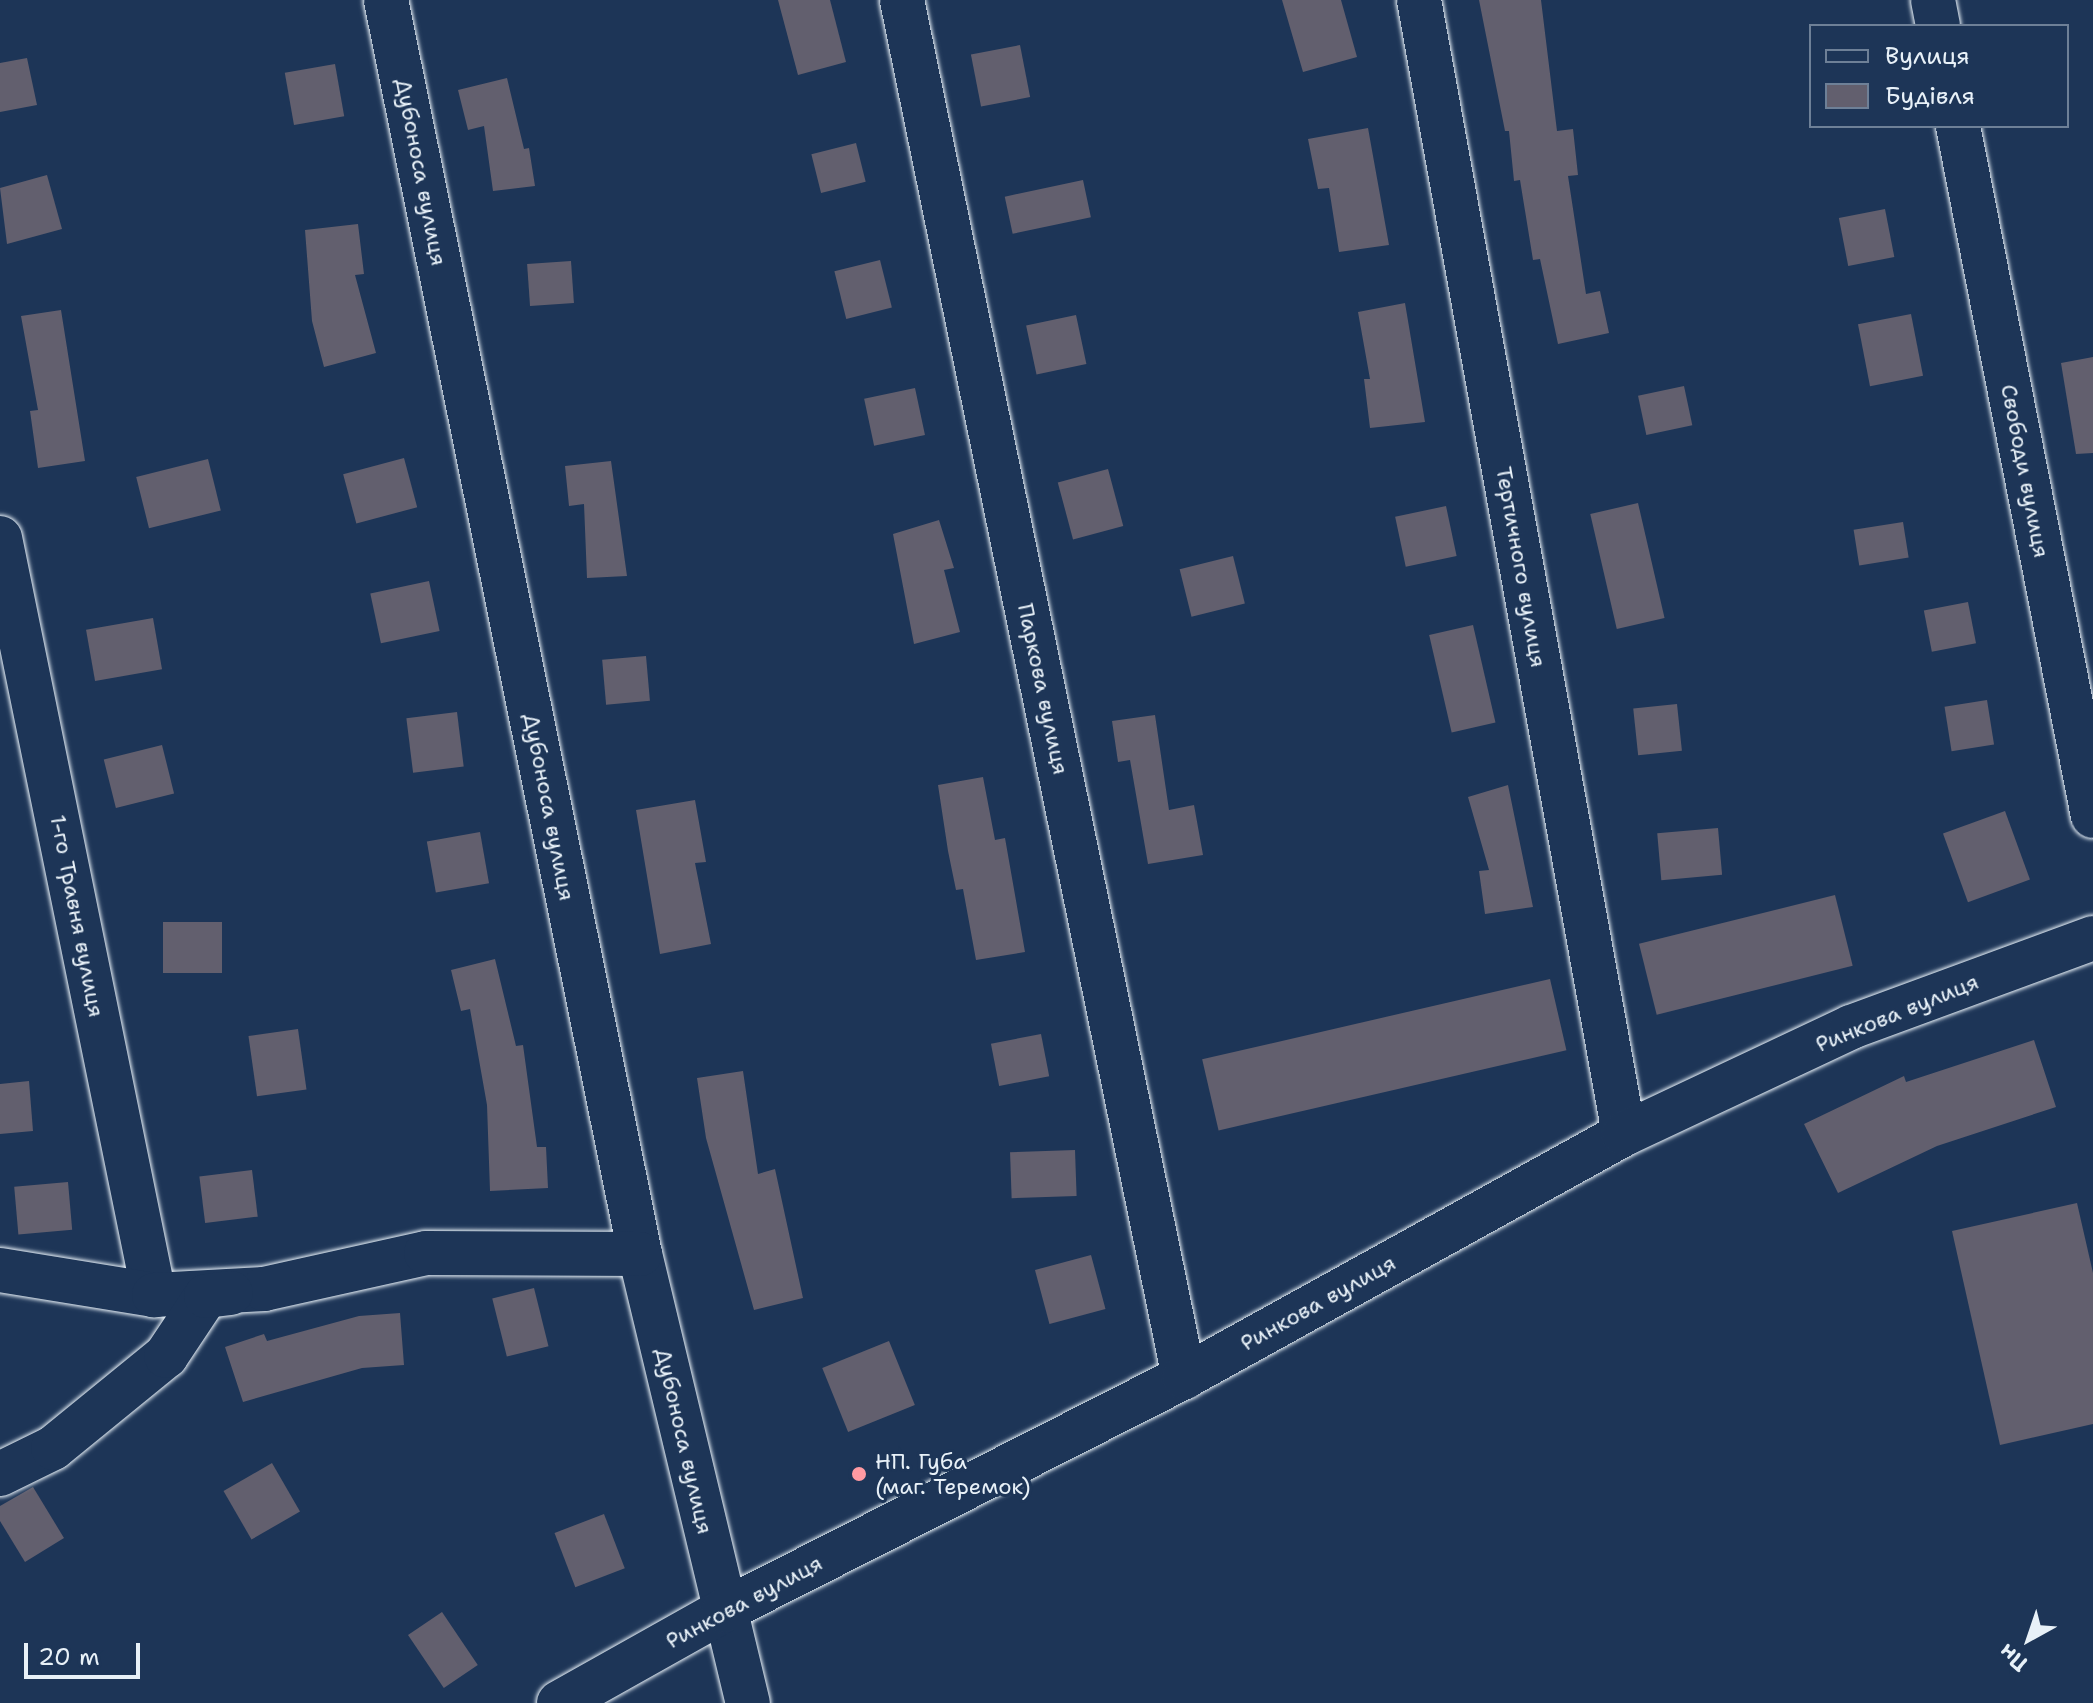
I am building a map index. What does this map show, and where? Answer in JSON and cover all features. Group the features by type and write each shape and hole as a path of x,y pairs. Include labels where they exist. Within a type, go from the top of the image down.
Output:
{"street":[{"name":"Дубоноса вулиця","path":"386,0 640,1254 723,1611 748,1703"},
{"name":"Паркова вулиця","path":"902,0 1184,1377"},
{"name":"Тертичного вулиця","path":"1419,0 1624,1134"},
{"path":"1933,0 1938,24"},
{"name":"Свободи вулиця","path":"1958,128 2093,816"},
{"name":"1-го Травня вулиця","path":"0,538 154,1295"},
{"name":"Ринкова вулиця","path":"559,1703 723,1611 1184,1377 1624,1134 1851,1027 2093,938"},
{"path":"0,1474 53,1448 166,1356 206,1296 264,1289 426,1253 640,1254"},
{"path":"0,1270 154,1295 264,1289"}],"building":[{"path":"778,0 830,0 846,62 798,75"},
{"path":"1282,0 1341,0 1357,57 1303,72"},
{"path":"1479,0 1541,0 1557,131 1573,129 1578,175 1568,176 1586,294 1600,291 1609,333 1558,344 1540,259 1533,260 1520,180 1514,181 1509,131 1505,131"},
{"path":"1020,45 1030,97 981,107 971,55"},
{"path":"27,58 37,105 0,112 0,63"},
{"path":"335,64 344,116 294,125 285,73"},
{"path":"507,78 524,149 529,148 535,186 493,191 484,126 468,130 458,90"},
{"path":"1368,128 1389,245 1339,252 1329,188 1318,189 1308,139"},
{"path":"856,143 866,182 821,193 811,154"},
{"path":"47,175 62,229 7,244 0,188"},
{"path":"1083,180 1091,217 1013,234 1005,197"},
{"path":"1885,209 1894,257 1848,266 1839,218"},
{"path":"358,224 364,274 355,275 376,353 324,367 312,321 305,230"},
{"path":"880,260 892,308 846,319 834,271"},
{"path":"571,261 574,303 530,306 527,264"},
{"path":"1405,303 1425,422 1370,428 1364,379 1370,379 1358,312"},
{"path":"61,310 85,461 38,468 30,411 38,410 21,316"},
{"path":"1911,314 1923,376 1870,386 1858,324"},
{"path":"1076,315 1086,364 1037,375 1026,326"},
{"path":"2093,357 2093,453 2076,454 2061,363"},
{"path":"1684,386 1692,425 1646,435 1638,396"},
{"path":"915,388 925,435 874,446 864,399"},
{"path":"404,458 417,507 356,524 343,474"},
{"path":"208,459 221,510 149,528 136,477"},
{"path":"611,461 627,576 587,578 584,504 569,506 565,466"},
{"path":"1108,469 1123,526 1073,539 1058,482"},
{"path":"1638,503 1665,618 1617,629 1590,514"},
{"path":"1446,506 1457,556 1406,567 1395,517"},
{"path":"939,520 954,568 944,570 960,632 914,644 893,534"},
{"path":"1903,522 1909,558 1859,565 1854,530"},
{"path":"1233,556 1245,604 1191,617 1180,569"},
{"path":"429,581 440,631 381,643 370,593"},
{"path":"1968,602 1976,643 1932,652 1924,611"},
{"path":"153,618 162,669 95,681 86,630"},
{"path":"1473,625 1495,722 1452,733 1429,635"},
{"path":"646,656 650,701 606,705 602,660"},
{"path":"1987,700 1994,744 1952,751 1945,707"},
{"path":"1677,704 1682,751 1638,755 1633,709"},
{"path":"457,712 464,767 413,773 406,718"},
{"path":"1155,715 1169,810 1194,805 1203,855 1148,864 1130,760 1118,762 1112,721"},
{"path":"162,745 174,794 116,808 104,760"},
{"path":"983,777 995,840 1005,838 1025,952 976,960 963,889 956,890 938,785"},
{"path":"1508,785 1533,907 1485,914 1479,871 1489,870 1468,797"},
{"path":"695,800 706,862 695,863 711,944 660,954 636,810"},
{"path":"2005,811 2030,880 1968,902 1943,834"},
{"path":"1718,828 1722,875 1661,880 1657,833"},
{"path":"480,832 489,883 436,893 427,841"},
{"path":"1835,895 1853,966 1657,1015 1639,944"},
{"path":"163,922 222,922 222,973 163,973"},
{"path":"495,959 516,1046 523,1045 537,1147 546,1147 548,1188 490,1191 487,1105 470,1009 461,1011 451,970"},
{"path":"1550,979 1566,1050 1219,1130 1202,1059"},
{"path":"298,1029 306,1089 257,1096 248,1036"},
{"path":"1041,1034 1049,1076 999,1086 991,1044"},
{"path":"2034,1040 2056,1107 1937,1146 1838,1193 1804,1124 1904,1076 1906,1082"},
{"path":"743,1071 758,1174 775,1169 803,1298 754,1310 706,1138 697,1078"},
{"path":"29,1081 33,1131 0,1134 0,1084"},
{"path":"1075,1150 1077,1196 1012,1198 1010,1152"},
{"path":"252,1170 258,1217 205,1223 199,1176"},
{"path":"68,1182 72,1230 18,1235 14,1187"},
{"path":"2077,1203 2093,1273 2093,1424 2000,1445 1952,1231"},
{"path":"1091,1255 1105,1309 1049,1324 1035,1270"},
{"path":"534,1288 549,1346 507,1357 492,1298"},
{"path":"400,1313 404,1365 362,1368 243,1402 225,1347 264,1334 267,1341 359,1316"},
{"path":"889,1341 915,1405 848,1432 822,1368"},
{"path":"272,1463 300,1511 252,1539 224,1491"},
{"path":"33,1487 64,1538 25,1562 0,1521 0,1506"},
{"path":"604,1514 625,1568 575,1587 555,1533"},
{"path":"442,1612 478,1665 444,1688 408,1635"}],"place":[{"name":"НП. Губа (маг. Теремок)","path":"859,1474"}]}
